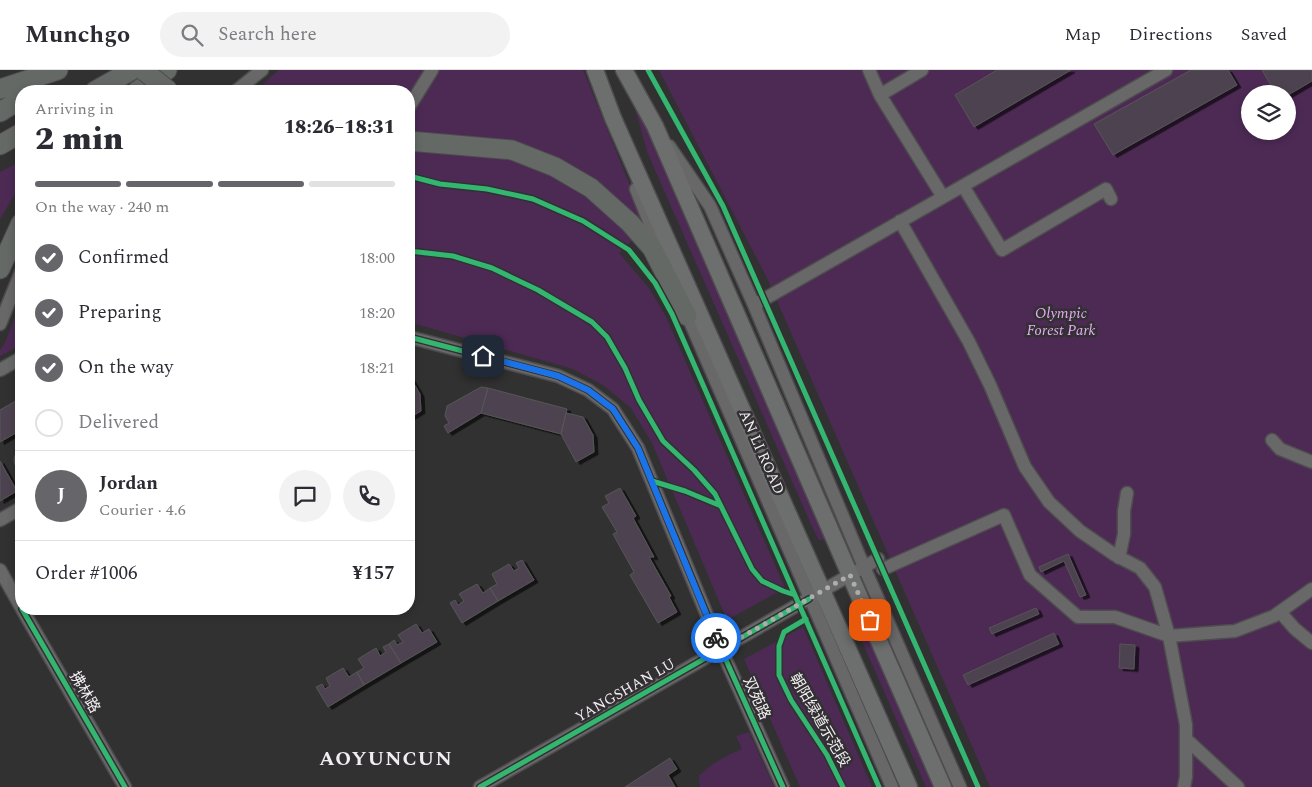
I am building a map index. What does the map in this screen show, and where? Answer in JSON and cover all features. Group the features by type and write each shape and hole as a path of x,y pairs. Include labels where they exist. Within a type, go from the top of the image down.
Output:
{"highway":[{"path":"0,88 58,70"},
{"path":"46,85 72,70"},
{"path":"106,85 132,70"},
{"path":"144,70 162,85"},
{"path":"146,85 168,70"},
{"path":"0,112 15,103"},
{"path":"0,145 15,136"},
{"path":"415,141 512,150 555,166 591,188 630,223 652,248 688,316"},
{"path":"0,269 15,236"}],"main road":[{"name":"AN LI ROAD","path":"595,70 613,118 909,787"},
{"name":"AN LI ROAD","path":"624,70 655,126 857,571 943,787"}],"street":[{"path":"243,85 262,70"},
{"path":"415,97 432,70"},
{"path":"869,70 880,95 943,197"},
{"path":"880,95 922,70"},
{"path":"754,305 1166,70"},
{"name":"AN LI ROAD","path":"613,118 632,180 688,316 892,787"},
{"name":"AN LI ROAD","path":"655,126 710,206 754,305 857,571 960,787"},
{"path":"963,186 1002,250 1106,188 1111,198"},
{"path":"900,222 969,342 990,385 1024,467 1049,502 1080,531 1119,558 1140,568 1155,587 1169,636 1186,725 1186,777 1184,787"},
{"path":"0,324 15,287"},
{"name":"双苑路","path":"415,339 558,376 588,390 613,409 638,448 721,649 783,787"},
{"path":"0,370 15,361"},
{"path":"1272,440 1280,449 1312,462"},
{"path":"1119,558 1124,534 1124,511 1127,493"},
{"path":"0,520 15,511"},
{"name":"YANGSHAN LU","path":"480,787 857,571 881,564 1004,515 1030,575 1078,617 1115,617 1169,636"},
{"name":"拂林路","path":"0,570 15,596"},
{"path":"1169,636 1235,631 1280,612 1312,589"},
{"path":"1280,612 1295,629 1312,643"},
{"name":"拂林路","path":"26,615 125,787"},
{"path":"1186,739 1238,787"}],"green space":[{"path":"279,70 583,70 647,227 619,253 649,288 666,317 785,588 727,620 652,443 631,408 603,385 573,369 415,324 415,85 262,85"},
{"name":"Olympic Forest Park","path":"659,70 1312,70 1312,787 990,787 767,278"},
{"path":"627,81 653,127 827,539 819,540 814,531 648,154"},
{"path":"15,164 15,194 0,219 0,172"},
{"path":"15,317 15,348 0,356 0,350 5,343"},
{"path":"860,613 945,787 926,787 854,623"},
{"path":"803,627 872,787 800,787 744,659"},
{"path":"749,732 774,787 700,787 699,776 719,760 742,749 736,736"}],"building":[{"path":"997,70 1071,70 974,127 955,95"},
{"path":"1191,70 1228,70 1237,85 1113,155 1094,124"},
{"path":"1262,70 1312,70 1312,81 1296,90 1296,85 1271,85"},
{"path":"415,385 420,394 421,411 415,414"},
{"path":"481,387 488,388 481,413 448,433 444,426 449,423 445,416 447,406"},
{"path":"488,388 567,409 561,434 481,413"},
{"path":"15,401 15,433 0,442 0,410"},
{"path":"566,413 583,417 593,435 594,452 576,462 561,434"},
{"path":"0,461 15,487 15,492 0,501"},
{"path":"620,488 636,516 633,518 654,557 649,557 671,596 669,597 677,612 658,623 630,575 634,572 613,534 617,532 602,507 609,503 605,496"},
{"path":"1068,554 1086,595 1080,597 1064,561 1041,572 1039,567"},
{"path":"522,560 534,580 498,601 490,588 497,584 492,574 509,564 514,571 519,568 516,563"},
{"path":"477,584 483,593 490,588 498,601 462,623 450,603 455,600 458,605 464,601 459,594"},
{"path":"1036,608 1039,614 992,634 989,628"},
{"path":"416,624 422,633 429,629 437,642 401,663 389,644 394,640 397,645 403,642 398,635"},
{"path":"1054,633 1059,644 968,685 963,675"},
{"path":"389,644 401,663 364,685 357,672 364,668 358,659 376,648 380,656 386,652 383,647"},
{"path":"1120,644 1135,645 1134,669 1119,668"},
{"path":"343,668 349,677 357,672 364,685 328,707 316,687 322,684 325,689 330,686 326,678"},
{"path":"670,758 677,769 668,775 675,787 625,787"}],"cycle path":[{"path":"648,70 723,206 978,787"},
{"path":"415,178 440,184 487,189 533,199 583,221 629,250 655,283 672,314 879,787"},
{"path":"415,252 453,256 492,268 538,290 592,322 607,337 625,368 639,400 663,441 694,470 715,494 752,569 762,581 795,595"},
{"path":"415,339 558,376 588,390 613,409 638,448 721,649 783,787"},
{"path":"652,481 685,491 721,506"},
{"path":"480,787 809,599"},
{"path":"25,615 125,787"},
{"name":"朝阳绿道示范段","path":"806,619 784,632 779,646 779,675 791,700 827,755 843,787"}],"way so far":[{"path":"716,638 721,649 850,575 870,620"}],"district":[{"name":"AOYUNCUN","path":"386,758"}],"route":[{"path":"483,356 558,376 588,390 613,409 638,448 716,638"}]}
